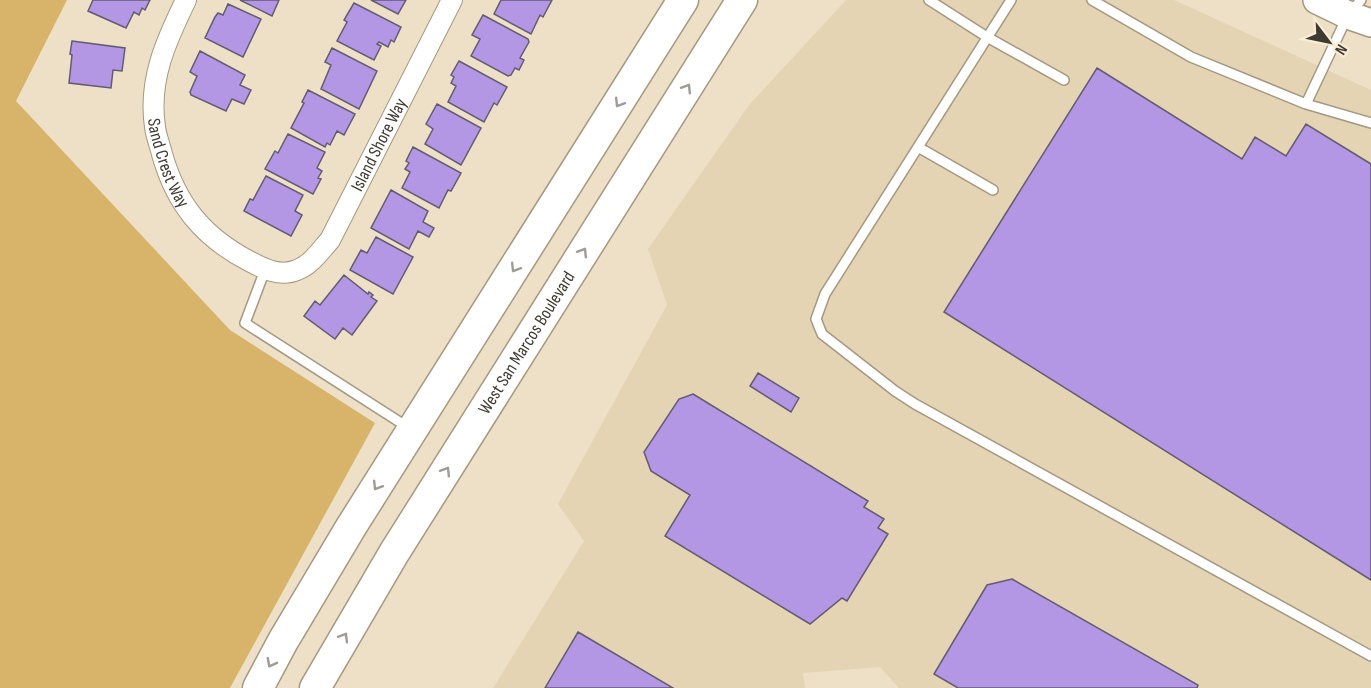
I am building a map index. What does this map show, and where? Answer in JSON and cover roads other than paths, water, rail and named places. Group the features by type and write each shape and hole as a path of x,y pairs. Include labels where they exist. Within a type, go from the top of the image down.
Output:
{"main road":[{"path":"258,688 283,641 347,534 683,0"},
{"name":"West San Marcos Boulevard","path":"315,688 394,553 742,0"},
{"path":"1317,0 1357,10"}],"street":[{"name":"Sand Crest Way","path":"186,0 159,63 154,88 155,127 165,162 176,192 190,214 207,233 233,253 265,270 286,273"},
{"name":"Island Shore Way","path":"286,273 309,264 330,240 452,0"}],"lane":[{"path":"929,0 987,37 1064,80"},
{"path":"1011,0 825,294 816,319 822,334 915,404 1371,656"},
{"path":"1092,0 1191,57 1306,104 1371,123"},
{"path":"1306,104 1357,10"},
{"path":"918,147 993,190"},
{"path":"265,270 244,323 412,430"}]}
